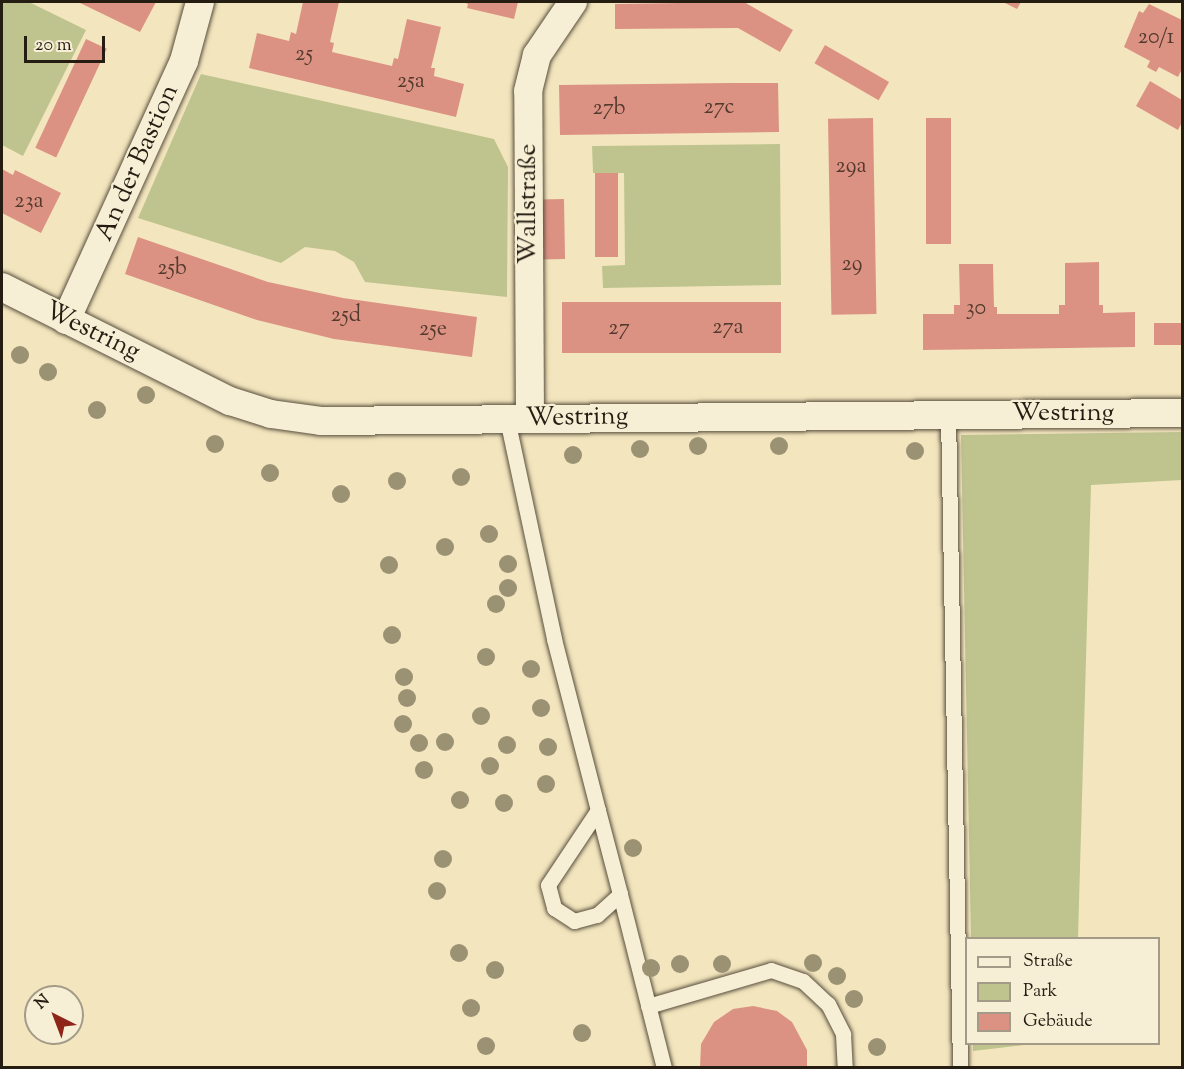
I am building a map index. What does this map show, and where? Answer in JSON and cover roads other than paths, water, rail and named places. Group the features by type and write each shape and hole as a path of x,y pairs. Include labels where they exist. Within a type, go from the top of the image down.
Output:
{"street":[{"name":"An der Bastion","path":"66,320 180,72 200,2"},
{"name":"Wallstraße","path":"519,419 528,91 537,55 573,2"},
{"name":"Westring","path":"2,287 230,401 272,414 321,421 1182,413"}],"lane":[{"path":"948,414 960,1068"},
{"path":"519,419 554,639 664,1068"},
{"path":"598,810 553,874 549,897 563,916 586,920 620,894"},
{"path":"648,1006 771,970 803,981 828,1004 843,1034 845,1068"}]}
